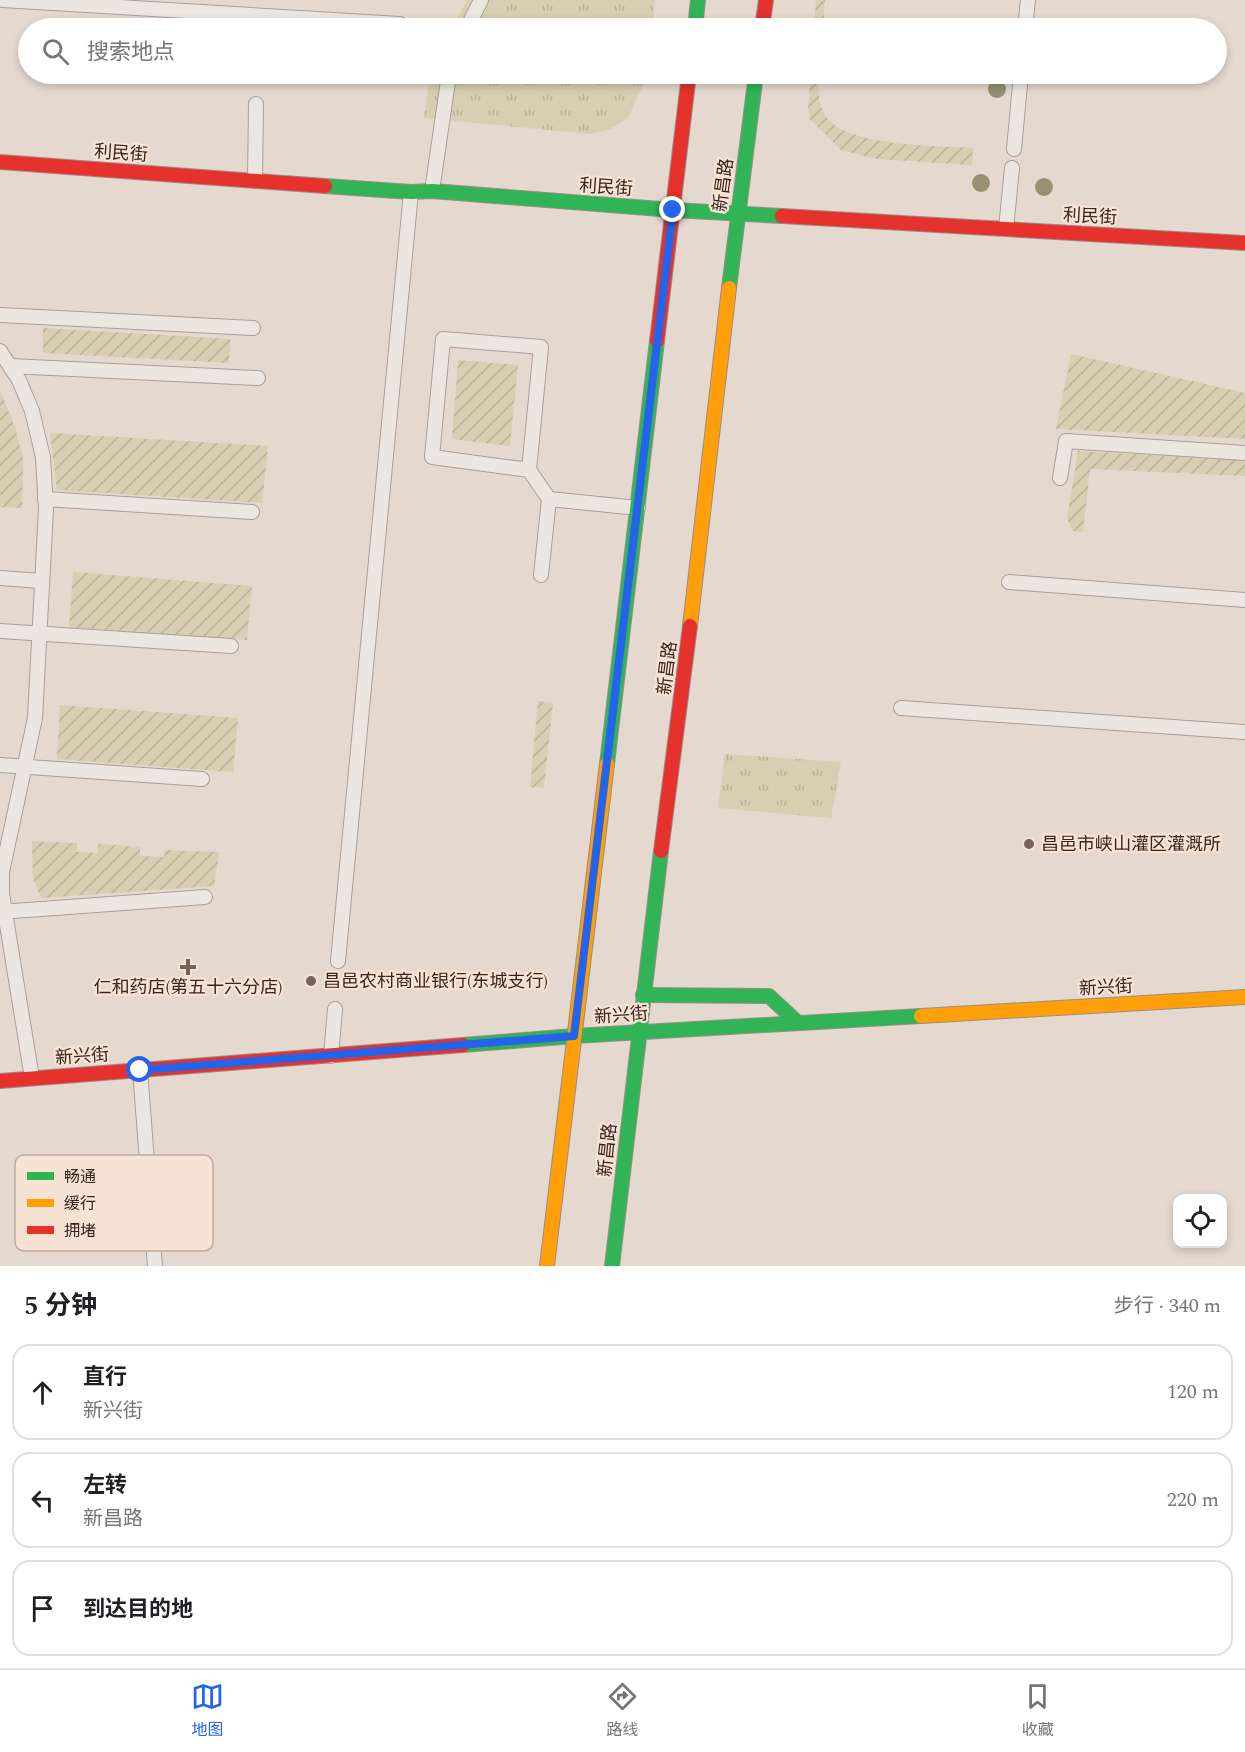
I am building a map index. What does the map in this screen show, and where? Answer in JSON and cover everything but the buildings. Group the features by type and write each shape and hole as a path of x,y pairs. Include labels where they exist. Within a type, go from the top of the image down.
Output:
{"main road":[{"path":"696,18 698,0"},
{"path":"763,18 766,0"},
{"path":"547,1266 688,84"},
{"name":"新昌路","path":"612,1266 643,995 690,630 737,213 755,84"},
{"name":"利民街","path":"0,162 411,192 432,191 673,210 1245,243"},
{"path":"643,995 769,996 797,1022"},
{"name":"新兴街","path":"0,1081 574,1036 1245,997"}],"lane":[{"path":"3,0 213,18"},
{"path":"472,18 481,0"},
{"path":"1026,18 1028,0"},
{"path":"432,191 448,84"},
{"path":"1014,149 1020,84"},
{"path":"255,181 256,104"},
{"path":"1006,229 1012,168"},
{"path":"338,961 411,192"},
{"path":"0,315 253,328"},
{"path":"529,470 432,457 443,339 541,347 529,470 549,499 541,575"},
{"path":"0,351 19,380 32,411 44,457 45,499 35,718 2,872 2,912 32,1078"},
{"path":"10,366 258,378"},
{"path":"1060,478 1066,441 1245,453"},
{"path":"45,499 252,512"},
{"path":"549,499 638,508"},
{"path":"0,578 41,581"},
{"path":"1010,582 1245,600"},
{"path":"0,631 231,646"},
{"path":"901,708 1245,732"},
{"path":"0,765 202,779"},
{"path":"2,912 205,897"},
{"path":"331,1056 335,1009"},
{"path":"140,1070 147,1155"},
{"path":"154,1251 155,1266"}],"green space":[{"path":"467,0 655,0 653,18 457,18"},
{"path":"816,0 825,0 824,18 815,18"},
{"path":"429,84 643,84 628,118 611,129 590,134 424,118"},
{"path":"810,84 818,84 820,104 824,114 835,125 851,133 893,143 973,148 972,165 877,159 841,150 810,119 808,108"},
{"path":"43,328 230,339 229,363 43,353"},
{"path":"1071,354 1245,393 1245,439 1056,429"},
{"path":"458,360 518,365 510,446 452,439"},
{"path":"0,390 15,427 23,458 22,508 0,507"},
{"path":"50,433 268,446 262,503 57,490"},
{"path":"1078,451 1245,460 1245,476 1090,469 1083,532 1073,531 1067,519"},
{"path":"73,572 252,586 247,640 69,627"},
{"path":"538,701 553,703 544,788 530,787"},
{"path":"60,705 238,718 233,772 57,759"},
{"path":"725,754 841,762 831,818 718,808"},
{"path":"32,841 77,843 77,852 98,853 98,844 140,847 140,856 164,857 165,850 219,852 214,886 41,898 33,878"}],"traffic: fast":[{"path":"696,18 698,0"},
{"path":"729,288 755,84"},
{"path":"325,186 411,192 432,191 782,216"},
{"path":"607,764 657,341"},
{"path":"612,1266 661,851"},
{"path":"643,995 769,996 797,1022"},
{"path":"463,1045 574,1036 921,1016"}],"traffic: slow":[{"path":"690,626 729,288"},
{"path":"547,1266 607,764"},
{"path":"921,1016 1245,997"}],"traffic: jam":[{"path":"763,18 766,0"},
{"path":"657,341 688,84"},
{"path":"0,162 325,186"},
{"path":"782,216 1245,243"},
{"path":"661,851 690,626"},
{"path":"0,1081 463,1045"}],"place":[{"name":"昌邑市峡山灌区灌溉所","path":"1029,844"},
{"name":"仁和药店(第五十六分店)","path":"188,967"},
{"name":"昌邑农村商业银行(东城支行)","path":"311,981"}],"route":[{"path":"140,1070 574,1036 673,210"}]}
